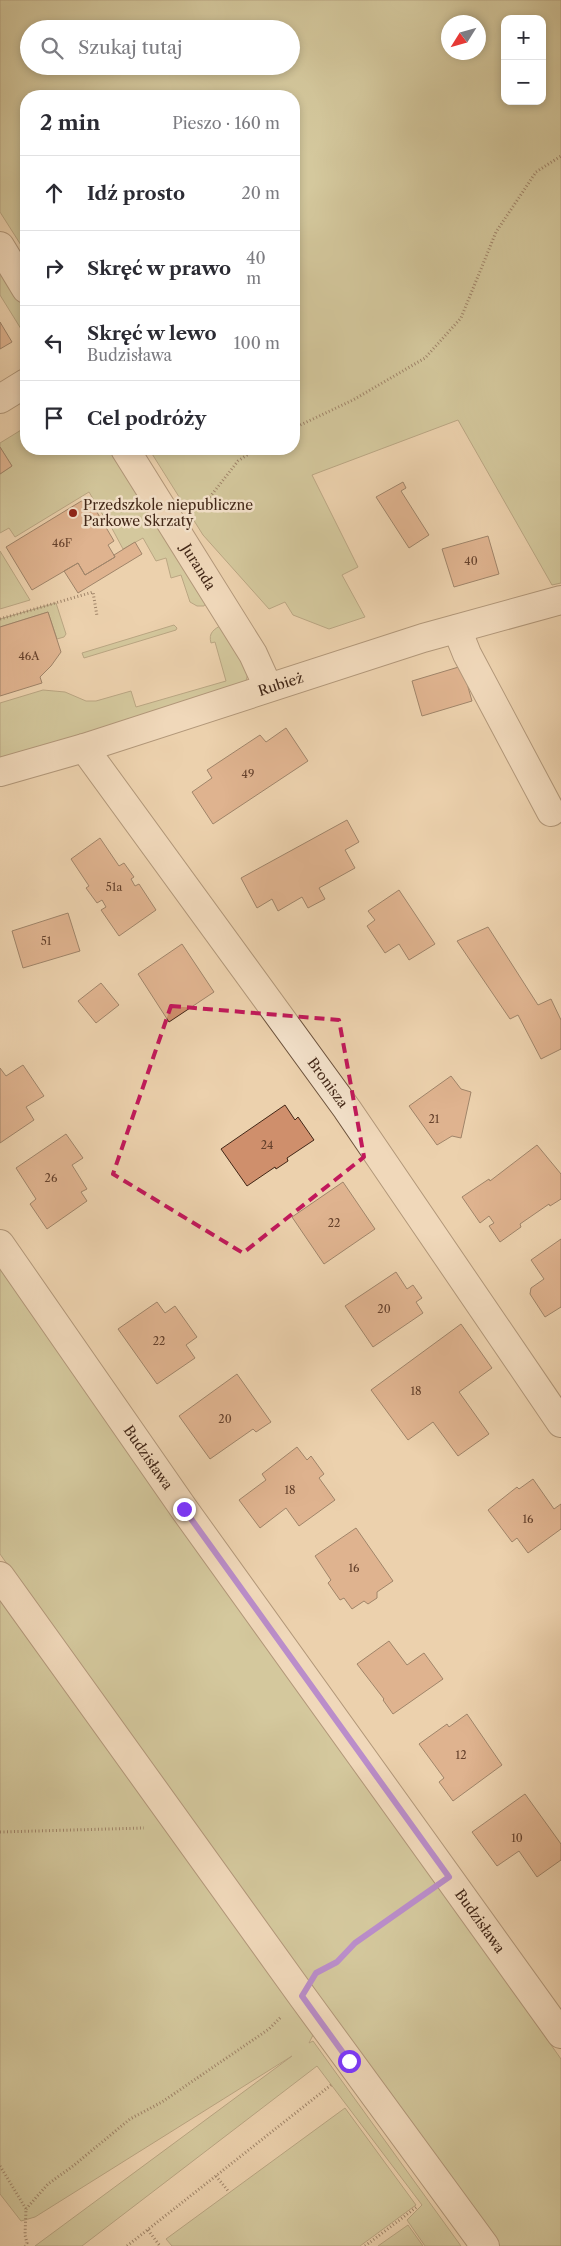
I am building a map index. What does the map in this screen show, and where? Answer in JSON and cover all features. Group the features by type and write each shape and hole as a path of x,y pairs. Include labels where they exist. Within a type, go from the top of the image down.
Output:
{"street":[{"path":"0,246 20,279"},
{"path":"0,399 20,387"},
{"name":"Juranda","path":"128,455 252,654 268,687"},
{"name":"Rubież","path":"0,772 84,748 268,687 457,629 561,600"},
{"path":"457,629 467,654 551,812"},
{"name":"Bronisza","path":"84,748 347,1109 561,1423"},
{"name":"Budzisława","path":"0,1244 184,1509 561,2034"},
{"path":"0,1576 302,1996 485,2246"}],"path":[{"path":"300,425 353,400 425,358 461,318 496,232 536,172 561,156"},
{"path":"179,537 238,461 247,455"},
{"path":"0,619 92,592 98,616"},
{"path":"0,1832 179,1826"},
{"path":"26,2209 48,2184 130,2119 162,2102 269,2030 302,1996 316,1973 337,1962 355,1943 449,1877"},
{"path":"127,2246 332,2085 337,2093"},
{"path":"0,2166 26,2209 25,2246"},
{"path":"216,2176 229,2192"},
{"path":"414,2197 425,2212"},
{"path":"365,2246 420,2205"},
{"path":"395,2220 400,2219"},
{"path":"148,2230 160,2246"}],"highlighted area":[{"path":"171,1006 339,1020 364,1157 243,1253 113,1174"}],"green space":[{"path":"0,0 561,0 561,583 552,585 458,420 312,475 358,567 342,575 365,617 329,629 293,615 285,602 269,609 203,535 153,455 300,455 300,90 20,90 20,244 0,212"},
{"path":"0,266 20,298 20,327 0,295"},
{"path":"20,431 20,455 118,455 207,601 204,606 197,606 190,602 181,575 171,578 166,558 156,561 143,538 123,549 108,521 112,518 109,513 104,517 89,492 15,537 9,528 0,533 0,474 12,466 0,447 0,443"},
{"path":"0,551 30,600 0,609"},
{"path":"56,603 66,634 64,637 57,639 48,612 0,627 0,619"},
{"path":"174,625 177,628 176,630 84,658 82,653"},
{"path":"222,625 249,670 244,688 0,761 0,703 43,690 65,692 86,701 96,701 131,691 136,707 226,681 215,642 211,643 210,640 212,632"},
{"path":"0,1264 561,2059 561,2246 491,2246 0,1554"},
{"path":"0,1590 315,2031 309,2043 313,2041 461,2246 425,2246 407,2220 422,2205 317,2066 82,2246 35,2246 292,2056 35,2217 21,2221 0,2194"},
{"path":"345,2108 416,2205 360,2246 172,2246 166,2239"},
{"path":"408,2225 423,2246 378,2246"}],"building":[{"path":"0,322 12,342 0,349"},
{"path":"0,447 12,466 0,474"},
{"path":"403,482 406,488 401,491 429,535 409,548 376,497"},
{"path":"88,497 114,541 108,545 115,557 85,575 78,563 32,590 6,547"},
{"path":"488,536 499,574 454,587 442,549"},
{"path":"135,542 142,554 78,593 64,571 78,563 85,575 115,557 114,555"},
{"path":"48,612 61,652 40,677 42,683 0,696 0,627"},
{"path":"462,666 472,701 422,716 412,681"},
{"path":"286,728 308,761 213,824 192,792 212,778 207,770 260,735 266,742"},
{"path":"347,820 359,842 345,850 355,868 319,888 325,899 308,908 302,897 278,911 272,899 257,908 241,878"},
{"path":"100,838 119,866 124,863 134,877 131,879 135,886 139,884 156,910 119,936 101,910 106,907 102,900 97,903 86,888 89,886 71,859"},
{"path":"399,890 435,944 409,960 399,944 385,953 367,926 375,920 368,911"},
{"path":"68,913 80,951 23,968 12,931"},
{"path":"488,927 538,1005 551,999 561,1020 561,1049 541,1059 518,1015 510,1019 457,941"},
{"path":"182,944 214,992 169,1022 138,974"},
{"path":"101,983 119,1005 96,1023 78,1001"},
{"path":"23,1065 44,1096 26,1107 34,1120 0,1143 0,1068 6,1076"},
{"path":"451,1076 461,1089 471,1092 461,1138 452,1136 437,1145 409,1106"},
{"path":"285,1105 295,1120 298,1117 314,1140 287,1158 288,1161 276,1169 275,1167 247,1186 221,1149"},
{"path":"66,1134 83,1158 72,1165 87,1189 81,1192 87,1201 47,1229 30,1204 36,1199 16,1168"},
{"path":"537,1145 561,1174 561,1199 550,1206 549,1204 520,1224 521,1227 500,1242 489,1226 494,1223 489,1216 480,1223 462,1197 489,1179 490,1181"},
{"path":"343,1182 375,1229 324,1264 292,1217"},
{"path":"561,1239 561,1307 545,1317 530,1294 531,1288 544,1279 531,1260"},
{"path":"396,1272 407,1289 413,1285 422,1298 416,1302 423,1313 373,1347 345,1306"},
{"path":"157,1302 165,1313 175,1306 197,1337 186,1345 195,1358 157,1384 118,1329"},
{"path":"461,1324 492,1368 459,1392 489,1434 458,1456 433,1422 408,1440 371,1390"},
{"path":"237,1374 271,1422 256,1432 253,1429 210,1459 179,1416"},
{"path":"297,1447 307,1460 311,1456 324,1474 319,1478 335,1500 299,1526 286,1508 260,1528 239,1500 266,1480 262,1474"},
{"path":"533,1479 554,1509 561,1504 561,1529 528,1553 517,1538 512,1542 488,1510 517,1487 519,1489"},
{"path":"356,1528 393,1581 377,1592 377,1598 368,1604 364,1601 352,1609 344,1598 340,1600 328,1583 331,1580 315,1556"},
{"path":"389,1641 407,1665 424,1653 443,1679 393,1714 357,1664"},
{"path":"467,1714 502,1765 453,1801 439,1782 444,1778 419,1744 447,1724 449,1727"},
{"path":"525,1794 561,1844 561,1860 537,1877 519,1851 497,1866 472,1832"}],"place":[{"name":"Przedszkole niepubliczne Parkowe Skrzaty","path":"73,513"}],"route":[{"path":"184,1509 449,1877 355,1943 337,1962 316,1973 302,1996 349,2061"}]}
